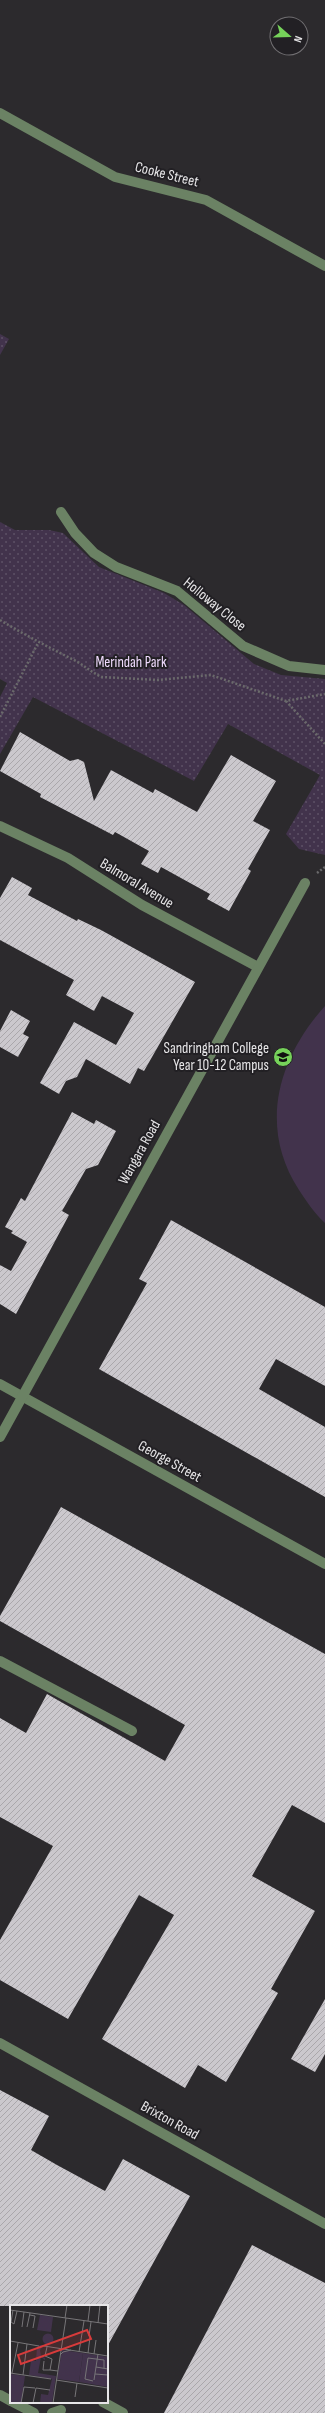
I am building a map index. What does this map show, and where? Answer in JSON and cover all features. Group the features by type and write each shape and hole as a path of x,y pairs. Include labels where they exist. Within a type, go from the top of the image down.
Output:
{"street":[{"name":"Cooke Street","path":"0,113 115,176 206,200 325,266"},
{"name":"Holloway Close","path":"61,512 75,533 94,553 116,567 177,591 243,646 289,666 325,670"},
{"name":"Balmoral Avenue","path":"0,826 68,858 142,905 258,967"},
{"name":"Wangara Road","path":"0,1437 305,883"},
{"name":"George Street","path":"0,1384 325,1564"},
{"path":"0,1661 132,1731"},
{"name":"Brixton Road","path":"0,2043 325,2224"},
{"path":"0,2395 10,2400"},
{"path":"16,2403 34,2413"},
{"path":"105,2403 123,2413"}],"path":[{"path":"0,620 38,643 102,677 158,680 211,675 286,701 325,744"},
{"path":"0,717 38,643"},
{"path":"286,701 325,694"}],"green space":[{"path":"0,334 9,339 0,355"},
{"name":"Merindah Park","path":"0,522 15,530 49,530 63,533 99,567 164,593 184,605 254,664 281,675 325,679 325,855 299,849 286,834 320,775 228,724 194,781 33,697 0,754 0,697 7,683 0,679"},
{"path":"325,1006 325,1223 305,1199 286,1166 279,1142 277,1118 279,1094 285,1070 295,1048 309,1026"}],"building":[{"path":"20,732 70,761 78,759 84,762 94,801 111,770 153,793 155,789 197,812 231,755 276,781 253,821 270,830 248,869 251,871 229,911 207,899 210,894 161,867 158,873 141,864 149,851 115,832 113,835 40,797 41,794 0,771"},
{"path":"12,877 32,888 28,895 77,921 78,919 101,930 195,982 144,1071 138,1068 130,1084 86,1059 77,1077 66,1081 59,1094 40,1083 74,1022 116,1045 134,1013 102,996 94,1011 66,995 74,980 0,940 0,898"},
{"path":"11,1010 30,1021 23,1034 29,1037 18,1057 0,1047 0,1031"},
{"path":"72,1112 94,1124 96,1120 116,1131 98,1165 86,1169 62,1211 69,1215 16,1314 0,1304 0,1265 11,1271 27,1242 11,1233 13,1231 5,1227 21,1198 25,1201"},
{"path":"171,1220 325,1307 325,1386 276,1359 259,1389 325,1427 325,1497 99,1369 147,1283 139,1279"},
{"path":"61,1507 325,1654 325,1823 292,1805 252,1876 315,1911 271,1989 278,1993 226,2082 198,2065 185,2088 102,2039 174,1915 139,1895 68,2019 0,1980 0,1940 53,1846 0,1817 0,1718 26,1733 47,1694 165,1761 185,1725 0,1621 0,1616"},
{"path":"325,1999 325,2054 315,2072 291,2059"},
{"path":"0,2090 49,2116 31,2150 57,2165 105,2191 123,2159 190,2196 108,2345 108,2305 0,2306"},
{"path":"252,2245 325,2283 325,2413 164,2413"}],"place":[{"name":"Sandringham College Year 10-12 Campus","path":"283,1057"}]}
